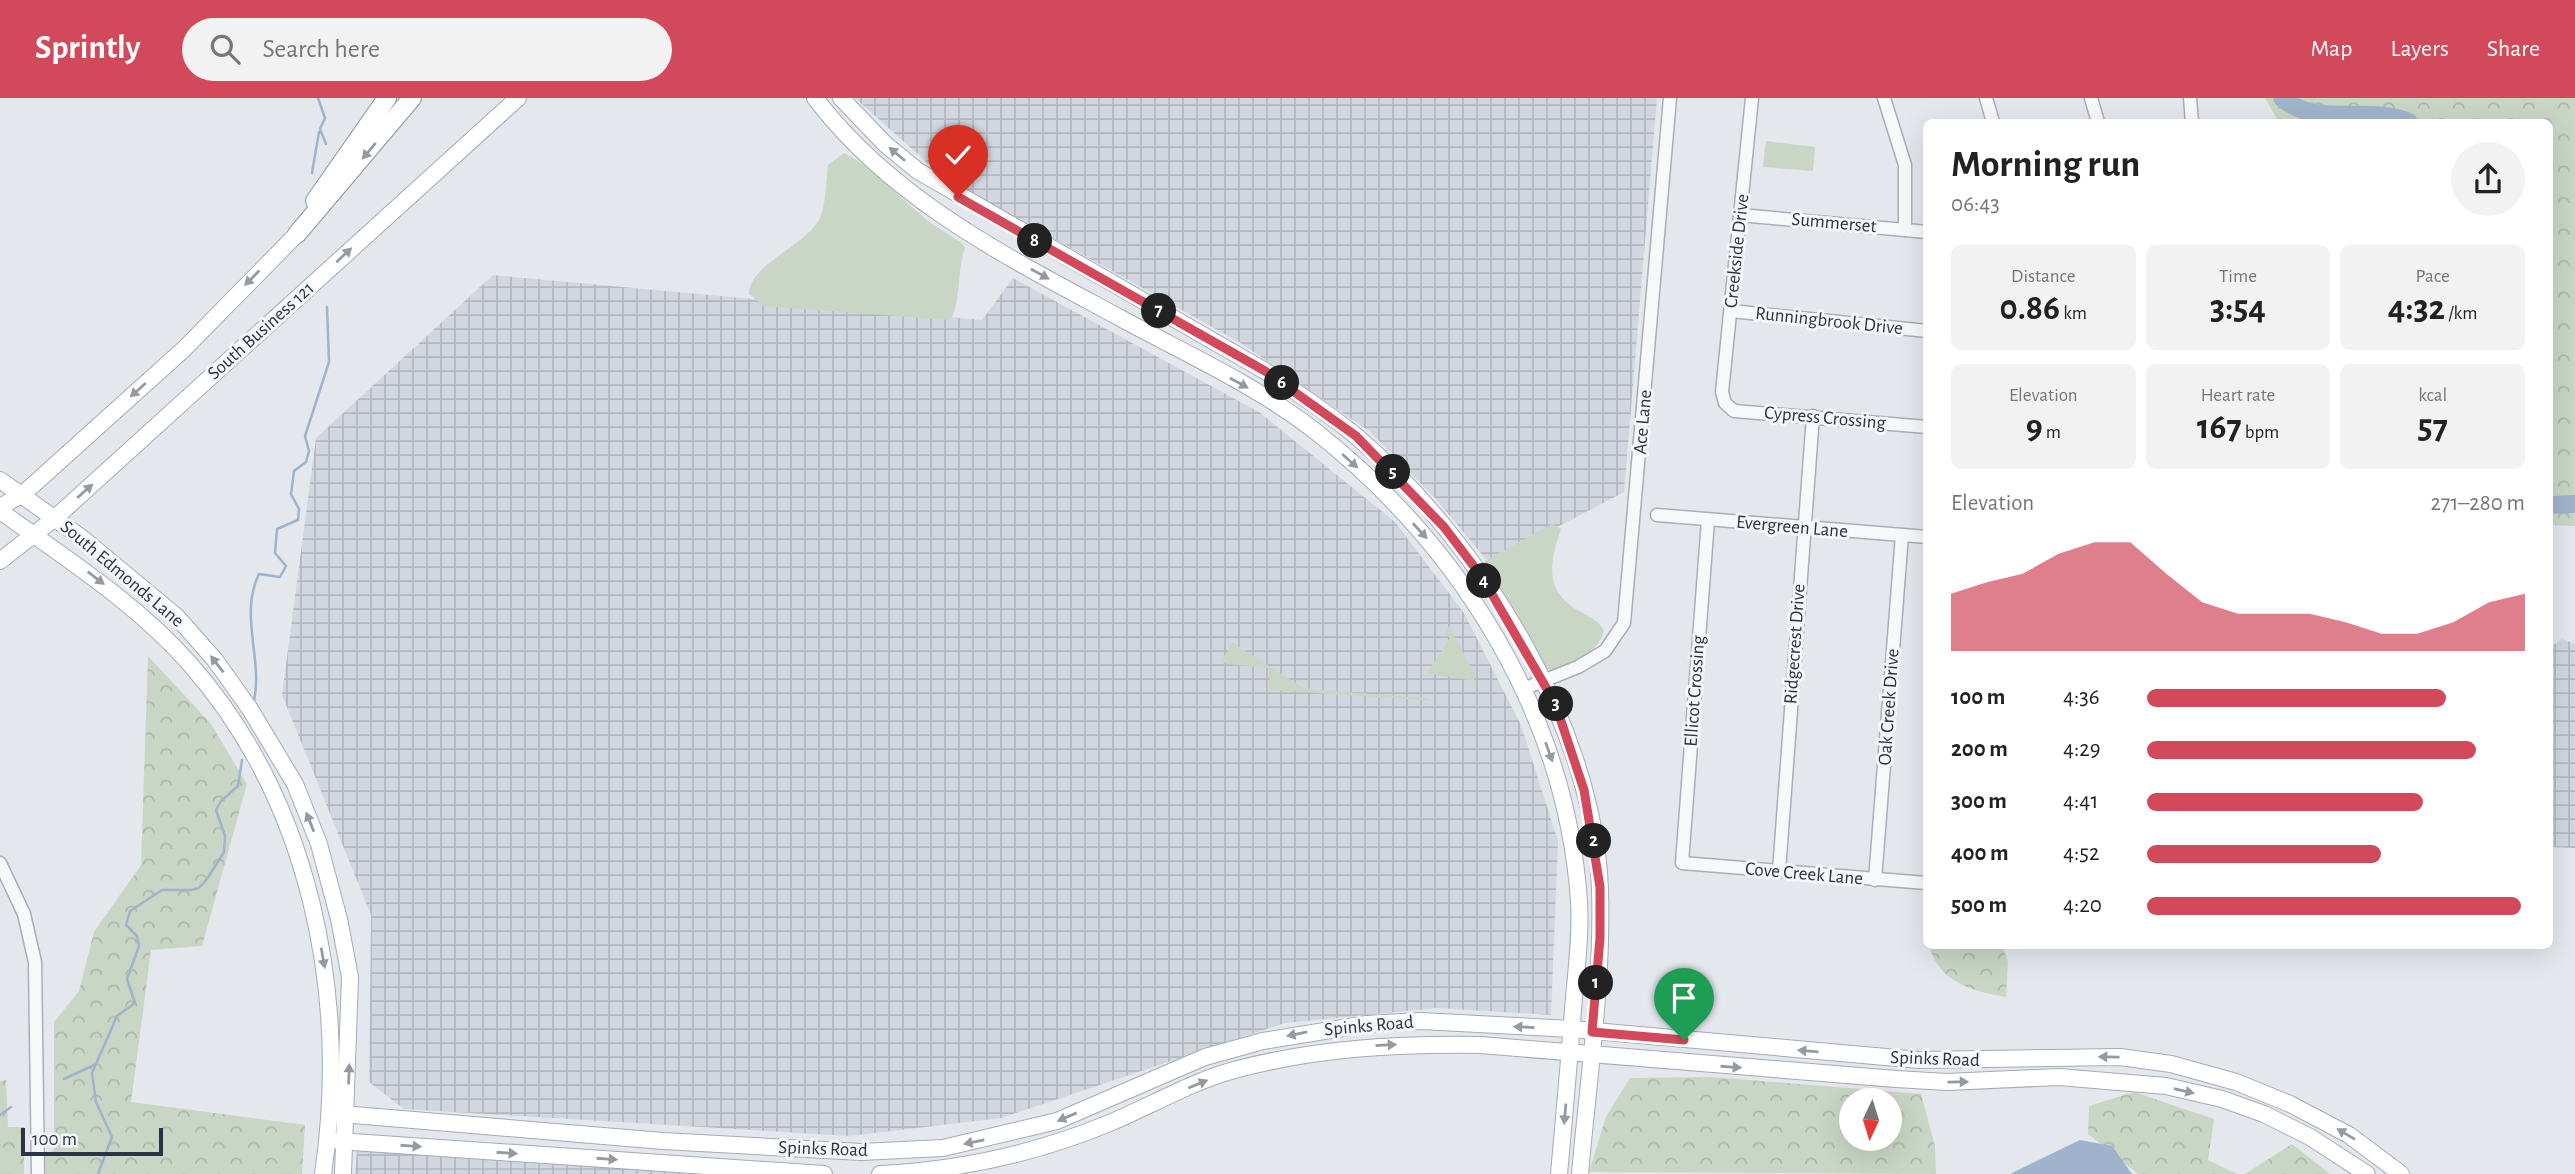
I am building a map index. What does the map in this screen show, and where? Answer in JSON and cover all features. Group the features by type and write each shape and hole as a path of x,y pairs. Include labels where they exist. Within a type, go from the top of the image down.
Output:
{"highway":[{"path":"297,234 320,193 387,98"},
{"path":"297,234 412,98"}],"main road":[{"name":"South Business 121","path":"0,561 55,518 518,98"},
{"path":"815,98 860,151 902,186 980,242 1253,391 1312,429 1373,482 1442,554 1494,630 1523,689 1563,794 1575,864 1580,931 1559,1174"},
{"path":"841,98 885,144 918,171 995,218 1265,371 1356,436 1444,527 1482,577 1543,681 1569,738 1584,790 1593,839 1600,887 1600,938 1580,1174"},
{"path":"980,242 995,218"},
{"name":"South Business 121","path":"0,509 23,494 184,349 297,234"},
{"path":"1373,482 1387,466"},
{"name":"South Edmonds Lane","path":"0,480 55,518 177,617 215,660 271,739 295,784 319,844 350,977 343,1174"},
{"name":"South Edmonds Lane","path":"0,509 110,589 188,661 222,702 278,799 294,841 310,898 329,1000 330,1113 323,1174"},
{"path":"222,702 233,704 258,739 271,739"},
{"path":"294,841 302,844 323,894 333,899"},
{"name":"Spinks Road","path":"330,1113 663,1141 835,1150 943,1148 1057,1121 1205,1057 1312,1031 1421,1021 1572,1029 1852,1055 1972,1061 2120,1058 2171,1063 2236,1082 2290,1104 2349,1135 2401,1174"},
{"name":"Spinks Road","path":"880,1174 947,1167 1044,1148 1231,1071 1349,1047 1480,1045 1590,1056 1947,1082 2059,1077 2166,1086 2222,1099 2264,1114 2311,1137 2367,1174"},
{"path":"1850,1076 1852,1055"},
{"path":"1126,1090 1135,1112"},
{"name":"Spinks Road","path":"328,1141 824,1174"},
{"path":"943,1148 947,1167"}],"street":[{"name":"Ace Lane","path":"1523,689 1578,667 1605,651 1624,624 1670,98"},
{"name":"Creekside Drive","path":"1725,403 1722,392 1752,98"},
{"path":"1884,98 1906,165 1905,230"},
{"path":"1986,98 1992,119"},
{"path":"2091,98 2097,119"},
{"path":"2190,98 2192,119"},
{"name":"Summerset","path":"1740,215 1923,232"},
{"name":"Runningbrook Drive","path":"1731,311 1923,331"},
{"name":"Cypress Crossing","path":"1725,403 1734,411 1923,427"},
{"name":"Ridgecrest Drive","path":"1779,872 1813,416"},
{"name":"Evergreen Lane","path":"1657,515 1923,537"},
{"name":"Ellicot Crossing","path":"1682,863 1709,520"},
{"name":"Oak Creek Drive","path":"1875,880 1902,535"},
{"path":"0,863 24,914 34,962 38,1174"},
{"name":"Cove Creek Lane","path":"1682,863 1923,883"}],"shaded area":[{"path":"855,98 1657,98 1624,492 1489,563 1436,499 1369,431 1239,342 942,176"},
{"path":"493,275 982,320 1013,278 1259,412 1395,522 1464,613 1521,725 1558,841 1551,1015 1437,1008 1285,1023 1001,1118 849,1136 404,1109 369,1082 371,915 282,695 316,438"},
{"path":"2562,639 2575,644 2575,848 2553,847 2553,645"},
{"path":"357,1150 410,1151 729,1174 355,1174"}],"green space":[{"path":"2265,98 2575,98 2575,526 2553,525 2553,119 2277,119"},
{"path":"1766,141 1815,147 1813,171 1763,167"},
{"path":"844,153 863,164 929,222 962,243 965,248 950,320 764,306 749,294 751,284 758,274 801,239 819,220 828,165"},
{"path":"1552,524 1561,529 1552,564 1552,574 1559,594 1567,603 1597,622 1604,631 1595,647 1580,659 1562,667 1544,670 1481,567 1483,562"},
{"path":"1449,626 1475,675 1474,681 1427,673 1450,638 1444,633"},
{"path":"1233,643 1305,689 1435,701 1269,690 1269,668 1227,664 1221,661"},
{"path":"148,656 211,724 247,784 202,946 151,950 131,1102 305,1125 302,1174 46,1174 45,1155 54,1150 54,1022 79,991 94,932 141,865"},
{"path":"1931,949 2003,949 2008,962 2006,997 1981,992 1958,983 1940,968"},
{"path":"1712,1077 1847,1088 1839,1088 1839,1152 1902,1152 1902,1092 1921,1094 1935,1146 1936,1174 1589,1172 1606,1117 1630,1078"},
{"path":"6,1080 8,1127 24,1127 24,1174 0,1174 0,1081"},
{"path":"2134,1092 2214,1119 2208,1160 2237,1174 2138,1174 2088,1134 2089,1106"},
{"path":"2292,1144 2330,1174 2245,1174"}],"water":[{"path":"2080,1140 2112,1146 2132,1174 2010,1174"}],"waterway":[{"path":"318,98 325,118 320,129 326,144"},
{"path":"2282,98 2311,112 2377,115 2399,119"},
{"path":"312,173 319,132"},
{"path":"254,701 256,669 251,621 253,590 259,574 280,577 286,566 275,553 277,529 298,520 299,509 291,494 294,471 306,462 309,451 305,436 329,362 327,307"},
{"path":"2553,505 2575,504"},
{"path":"98,1174 112,1137 96,1102 92,1073 117,1016 135,1003 127,979 139,946 137,936 126,925 130,911 162,890 191,890 199,888 207,879 224,852 225,836 216,810 221,801 238,786 242,760"},
{"path":"64,1079 94,1065"},
{"path":"0,1115 11,1107"}],"route":[{"path":"958,197 1265,371 1356,436 1402,480 1444,527 1482,577 1510,623 1555,703 1569,738 1584,790 1600,887 1600,938 1592,1032 1684,1040"}]}
